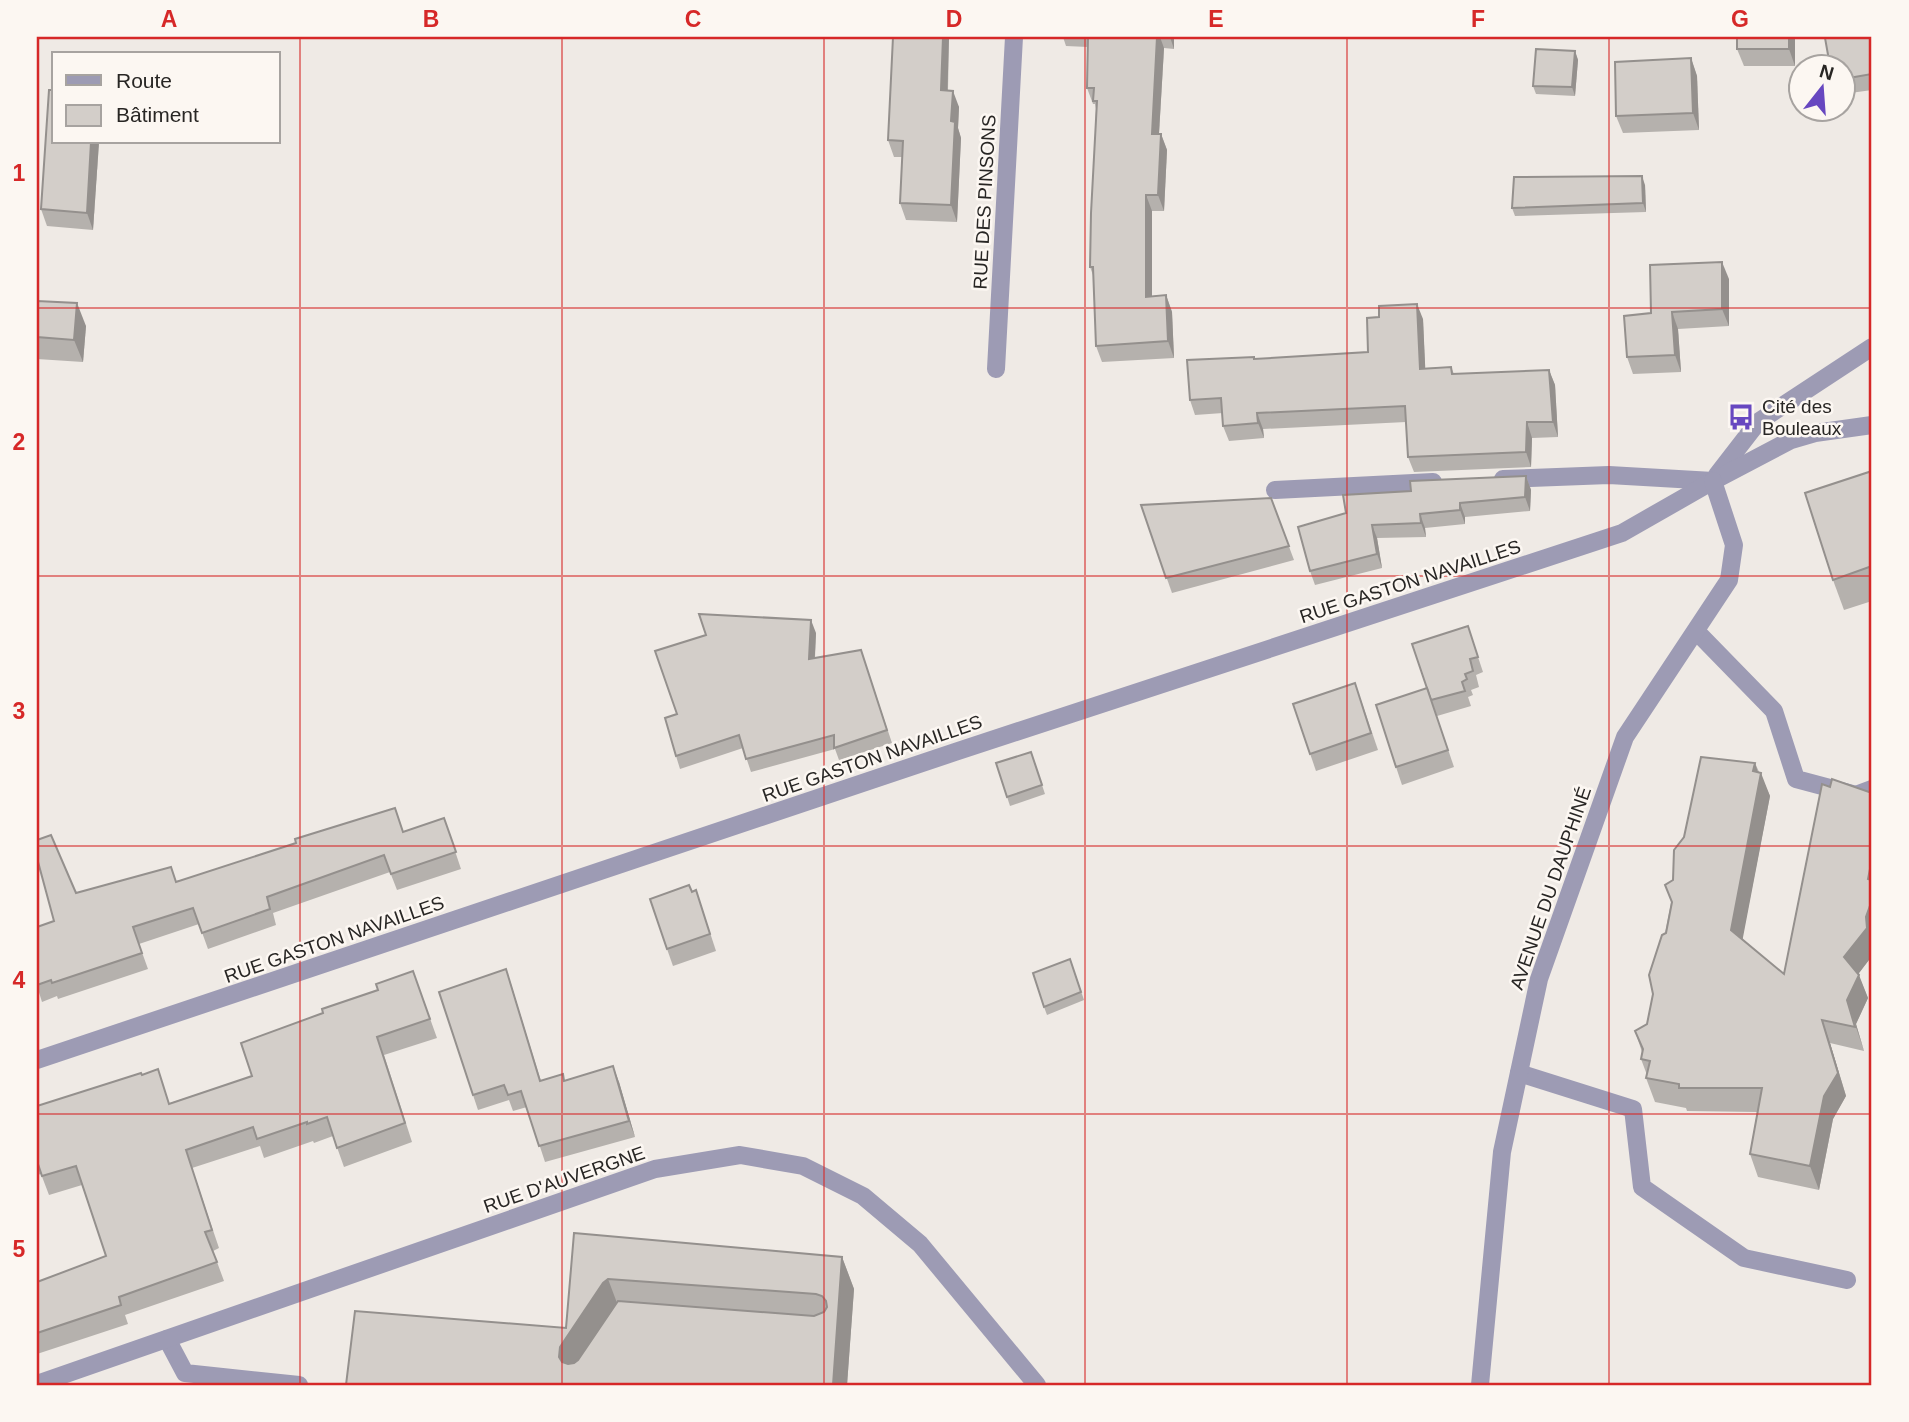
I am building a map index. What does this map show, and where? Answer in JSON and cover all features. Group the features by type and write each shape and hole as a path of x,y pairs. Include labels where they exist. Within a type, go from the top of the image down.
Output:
{"street":[{"name":"RUE DES PINSONS","path":"996,369 1014,37"},
{"name":"RUE GASTON NAVAILLES","path":"1713,481 1758,422 1872,347"},
{"name":"RUE GASTON NAVAILLES","path":"37,1060 955,752 1622,533 1791,440 1815,433 1872,425"},
{"path":"1484,480 1609,475 1713,481"},
{"path":"1275,489 1456,481"},
{"name":"AVENUE DU DAUPHINÉ","path":"1480,1385 1502,1152 1538,979 1625,737 1729,580 1734,545 1713,481"},
{"path":"1696,631 1774,711 1796,779 1856,795 1872,789"},
{"path":"1519,1073 1633,1109 1642,1187 1744,1258 1847,1280"},
{"name":"RUE D'AUVERGNE","path":"37,1384 655,1169 740,1155 803,1166 863,1196 920,1244 1037,1385"},
{"path":"167,1339 185,1373 299,1385"}],"building":[{"path":"893,37 943,37 941,90 953,91 951,121 955,122 951,205 900,203 903,141 888,140"},
{"path":"1088,37 1157,37 1152,134 1161,134 1158,195 1146,195 1146,297 1166,295 1168,341 1096,346 1093,267 1090,267 1097,101 1093,101 1094,88 1087,88"},
{"path":"1737,37 1789,37 1789,49 1737,49"},
{"path":"1872,37 1872,74 1856,77 1856,52 1828,52 1825,38"},
{"path":"1536,49 1575,51 1572,87 1533,86"},
{"path":"1691,58 1693,113 1616,116 1615,62"},
{"path":"49,90 52,90 52,144 91,144 87,213 41,209"},
{"path":"1642,176 1643,203 1512,208 1514,177"},
{"path":"1722,262 1722,309 1672,312 1675,355 1627,357 1624,316 1651,313 1650,265"},
{"path":"37,301 77,303 74,340 37,337"},
{"path":"1417,304 1420,369 1451,367 1452,374 1549,370 1553,422 1527,422 1526,452 1408,457 1405,406 1257,413 1258,423 1223,426 1221,398 1190,400 1187,360 1368,352 1367,318 1379,317 1379,306"},
{"path":"1872,471 1872,566 1833,580 1805,493"},
{"path":"1526,476 1525,497 1460,503 1460,510 1420,514 1421,523 1372,525 1377,554 1310,571 1298,527 1346,513 1343,495 1411,491 1410,481"},
{"path":"1271,498 1289,546 1166,578 1141,505"},
{"path":"699,614 811,620 809,659 861,650 887,730 834,748 834,735 746,759 739,735 676,756 665,718 677,714 655,651 706,635"},
{"path":"1468,626 1478,657 1470,659 1473,671 1465,674 1467,679 1462,682 1465,691 1431,700 1412,644"},
{"path":"1355,683 1371,733 1310,754 1293,704"},
{"path":"1427,688 1448,750 1396,767 1376,705"},
{"path":"1031,752 1042,785 1007,797 996,763"},
{"path":"1701,757 1755,763 1753,771 1761,773 1731,930 1784,974 1822,784 1830,787 1832,779 1872,793 1872,859 1868,879 1872,880 1872,900 1866,917 1867,928 1844,957 1859,975 1847,1000 1855,1027 1822,1020 1838,1073 1824,1096 1810,1166 1750,1154 1762,1088 1679,1088 1679,1084 1646,1078 1650,1061 1641,1059 1643,1049 1635,1031 1647,1024 1653,994 1649,975 1662,935 1666,933 1672,902 1665,885 1673,880 1674,850 1684,837"},
{"path":"395,808 403,832 444,818 456,852 391,874 384,855 267,897 270,909 202,933 193,908 133,927 142,953 52,983 51,980 37,985 37,927 54,921 37,858 37,840 51,835 76,893 171,867 176,882 296,843 295,839"},
{"path":"689,885 692,892 696,890 710,934 667,949 650,899"},
{"path":"1070,959 1081,992 1044,1007 1033,973"},
{"path":"506,969 540,1081 563,1074 564,1081 613,1066 629,1121 539,1146 521,1091 508,1095 504,1085 473,1095 439,992"},
{"path":"413,971 430,1019 377,1037 405,1123 337,1148 327,1117 257,1139 253,1127 186,1150 212,1230 205,1232 217,1262 119,1297 121,1305 37,1333 37,1282 106,1256 76,1166 42,1176 37,1161 37,1106 158,1069 169,1104 252,1076 241,1043 323,1013 322,1009 378,990 376,984"},
{"path":"574,1233 842,1257 833,1385 346,1385 355,1311 566,1328","holes":["608,1279 822,1296 827,1307 824,1312 814,1316 618,1301 578,1360 568,1364 562,1362 559,1357 560,1347"]}],"place":[{"name":"Cité des Bouleaux","path":"1741,417"}]}
